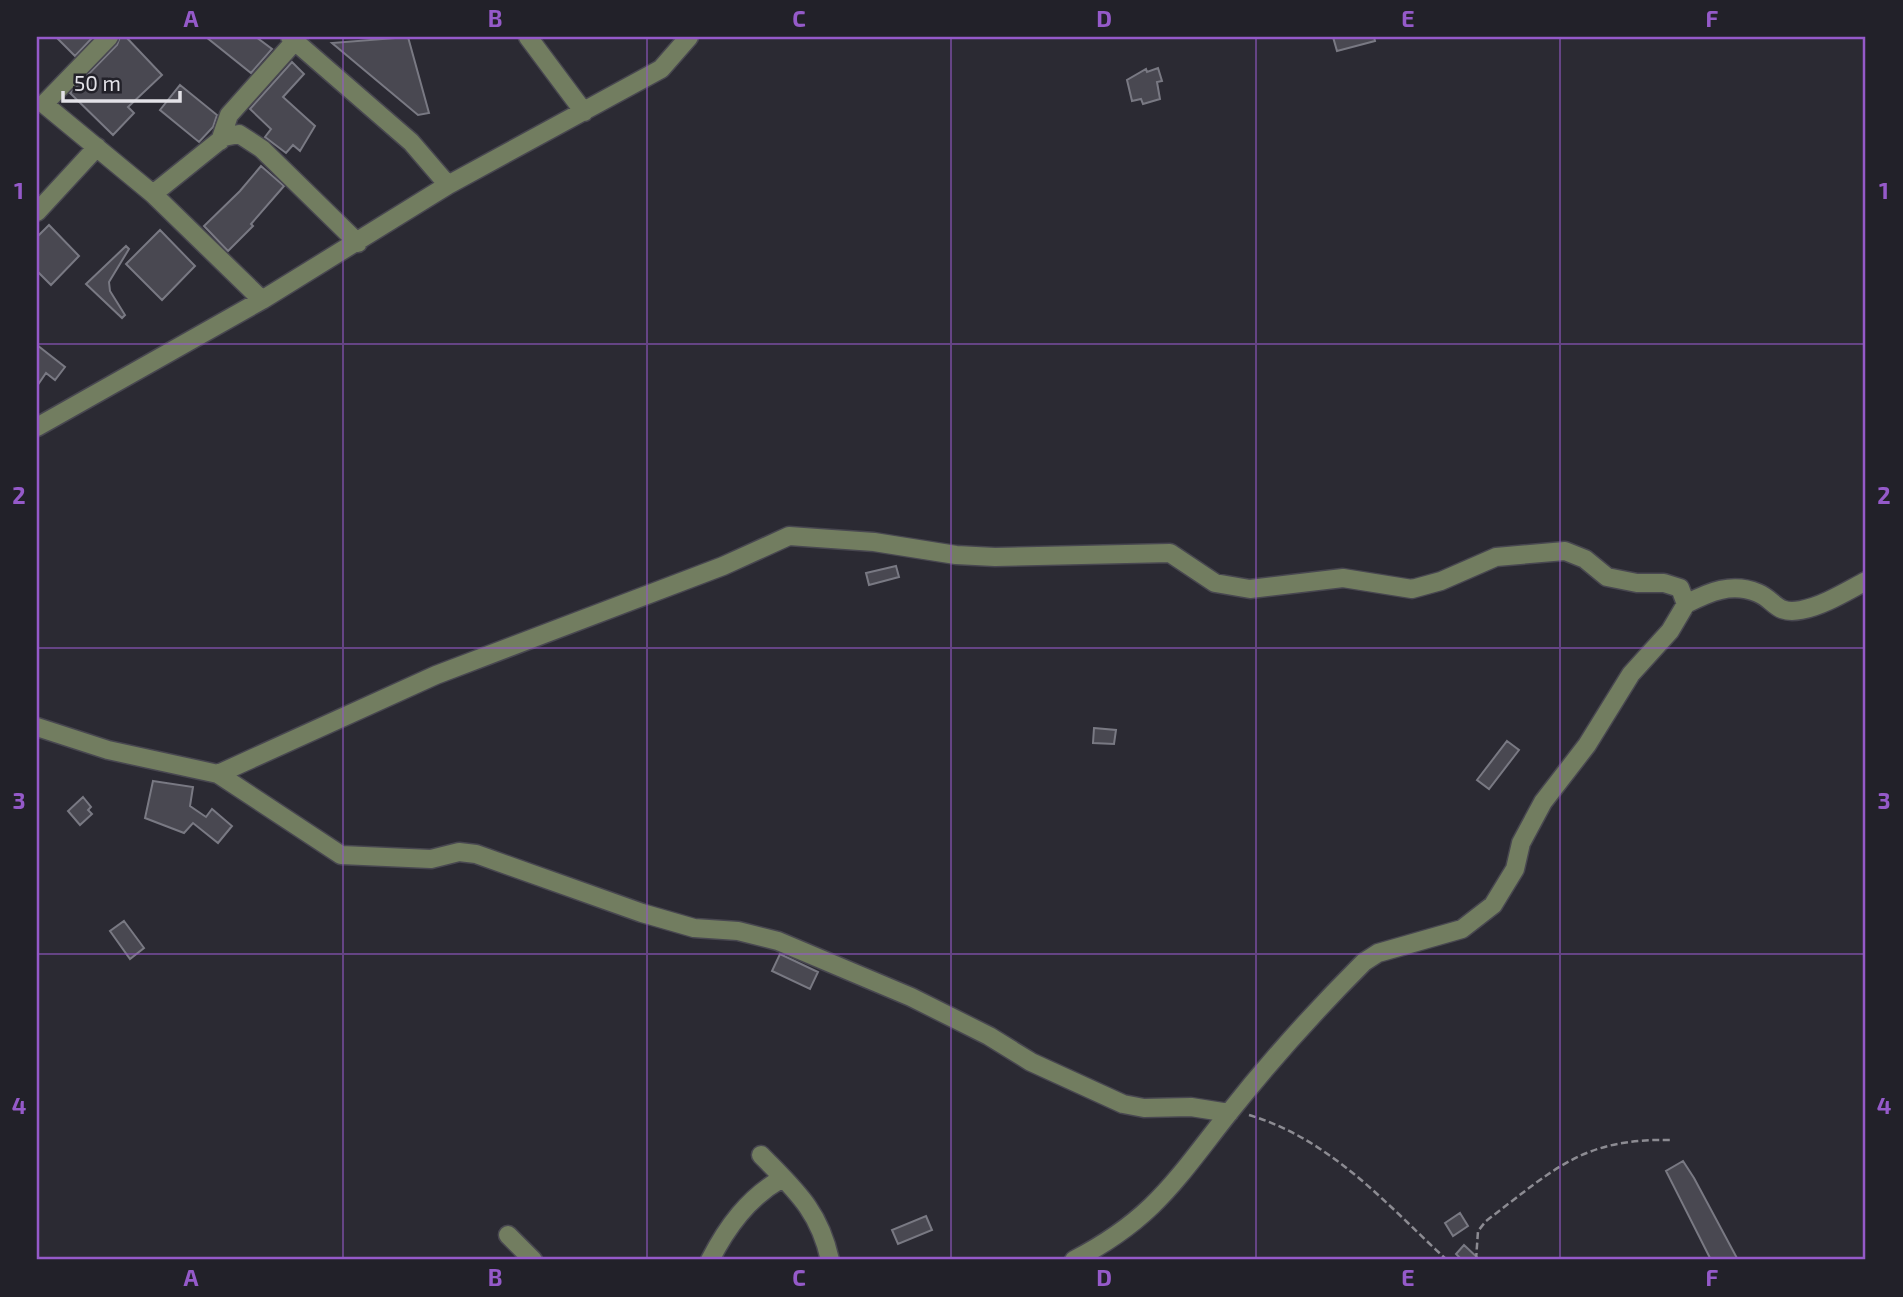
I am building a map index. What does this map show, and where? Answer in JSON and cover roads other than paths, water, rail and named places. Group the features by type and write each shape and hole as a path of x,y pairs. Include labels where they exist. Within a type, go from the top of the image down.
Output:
{"street":[{"path":"109,37 40,107 97,147 153,194 262,300"},
{"path":"528,37 584,112"},
{"path":"37,426 262,300 448,185 661,69 689,37"},
{"path":"220,141 229,115 292,39 411,142 448,185"},
{"path":"153,194 220,141 239,134 262,149 358,243"},
{"path":"37,212 97,147"},
{"path":"218,774 436,675 723,566 789,536 874,542 956,555 995,557 1170,553 1215,583 1250,589 1343,579 1412,589 1441,581 1496,557 1565,551 1585,559 1607,576 1637,583 1664,583 1681,589 1686,604"},
{"path":"1074,1260 1109,1242 1152,1208 1228,1113 1364,962 1378,953 1462,929 1493,905 1515,869 1521,843 1543,802 1587,745 1631,674 1662,641 1686,604 1711,591 1735,587 1760,593 1776,608 1801,610 1866,581"},
{"path":"37,727 108,750 218,774 341,855 431,859 459,852 476,854 642,913 694,928 758,934 911,997 989,1036 1031,1062 1123,1104 1144,1108 1191,1107 1228,1113"},
{"path":"761,1155 781,1179 791,1184 809,1205 819,1222 830,1260"},
{"path":"710,1260 726,1228 768,1187 781,1179"},
{"path":"508,1235 533,1260"}]}
